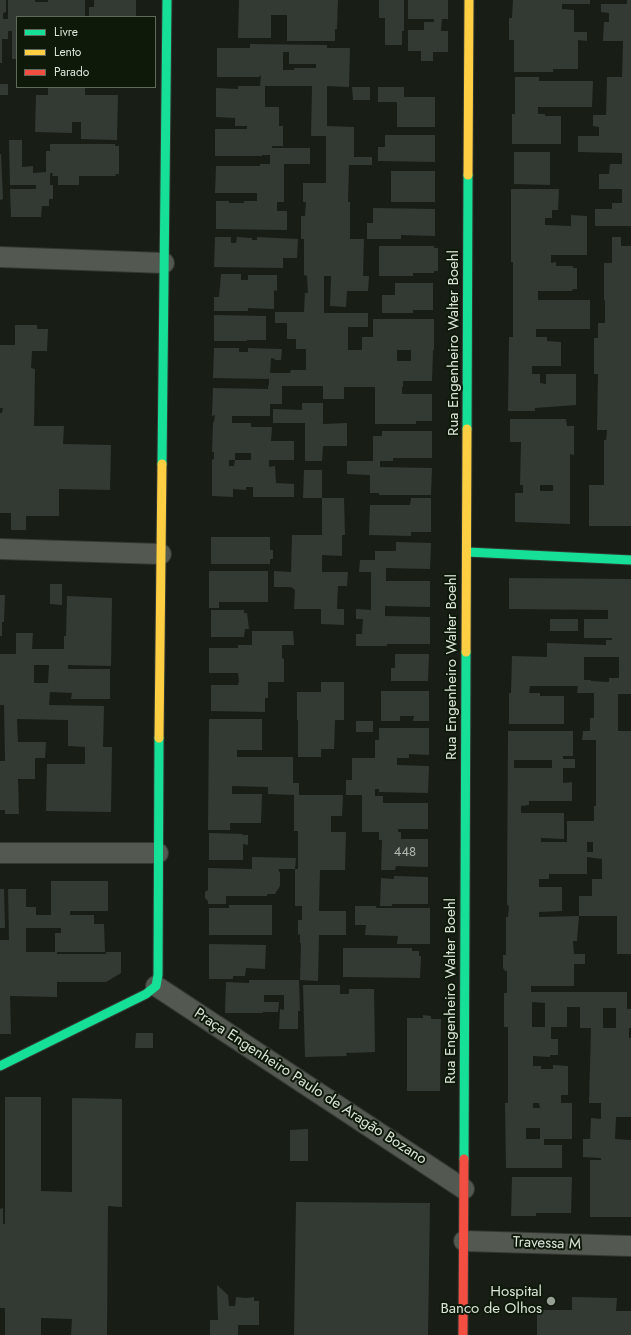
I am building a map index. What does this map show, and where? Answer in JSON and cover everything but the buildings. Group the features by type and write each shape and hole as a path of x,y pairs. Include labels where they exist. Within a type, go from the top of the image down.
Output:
{"street":[{"path":"0,1066 146,994 156,986 158,975 167,0"},
{"name":"Rua Engenheiro Walter Boehl","path":"463,1335 469,0"},
{"path":"0,257 164,263"},
{"path":"0,549 161,554"},
{"path":"467,552 631,560"},
{"path":"0,853 158,854"},
{"name":"Praça Engenheiro Paulo de Aragão Bozano","path":"156,986 464,1189"},
{"name":"Travessa M","path":"464,1242 631,1246"}],"traffic: fast":[{"path":"162,464 167,0"},
{"path":"467,429 468,175"},
{"path":"467,552 631,560"},
{"path":"464,1159 466,652"},
{"path":"0,1066 146,994 156,986 158,975 159,738"}],"traffic: slow":[{"path":"468,175 469,0"},
{"path":"466,652 467,429"},
{"path":"159,738 162,464"}],"traffic: jam":[{"path":"463,1335 464,1159"}],"place":[{"name":"Hospital Banco de Olhos","path":"551,1301"}]}
